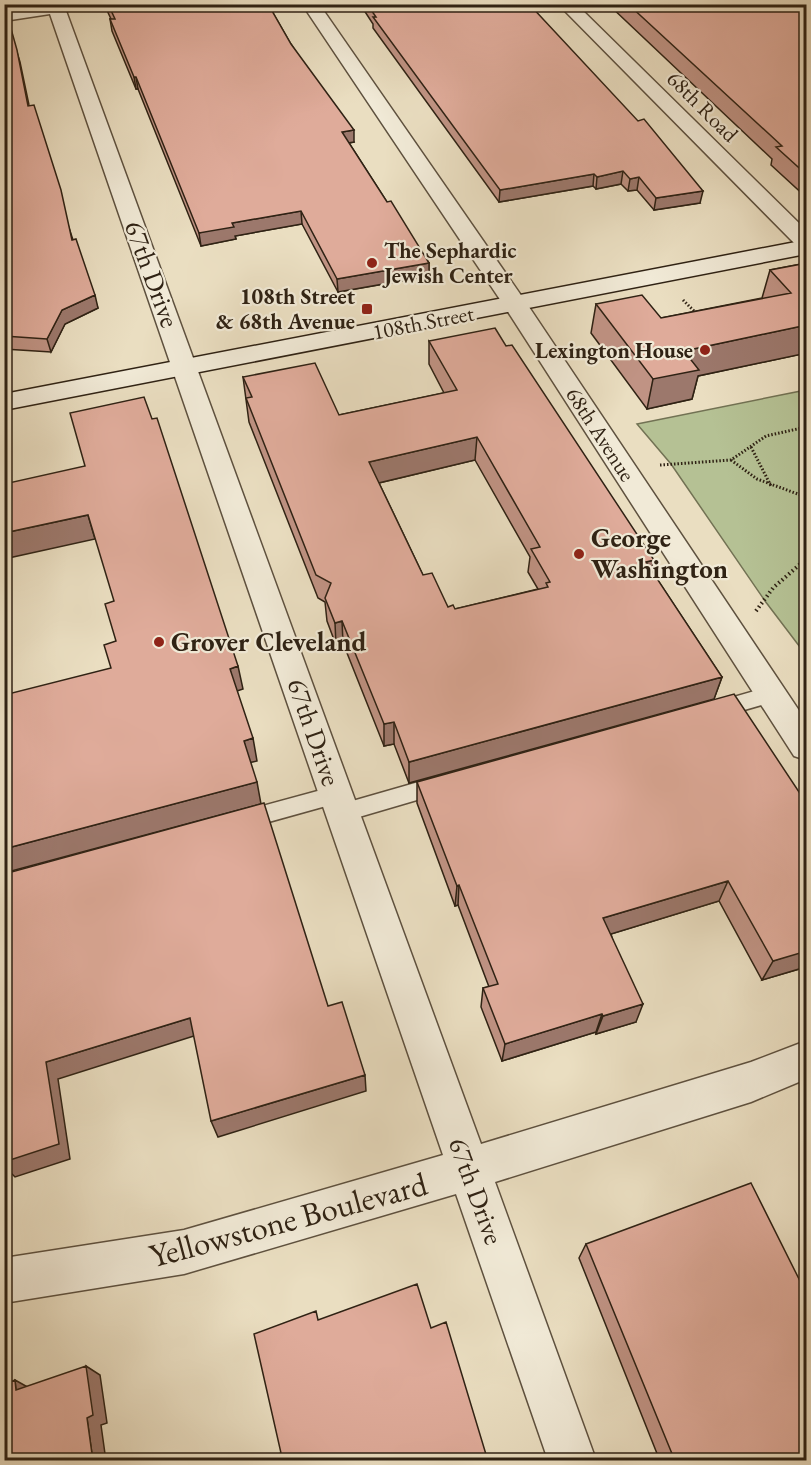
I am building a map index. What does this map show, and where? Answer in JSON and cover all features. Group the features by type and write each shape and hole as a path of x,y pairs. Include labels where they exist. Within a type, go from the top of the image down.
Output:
{"street":[{"name":"68th Avenue","path":"310,4 515,304 807,747"},
{"name":"68th Road","path":"566,4 807,242"},
{"path":"4,16 64,6"},
{"name":"67th Drive","path":"64,6 185,368 572,1461"},
{"name":"108th Street","path":"4,402 807,247"},
{"name":"Yellowstone Boulevard","path":"4,1281 184,1252 468,1170 751,1082 807,1060"}],"lane":[{"path":"695,716 772,694"},
{"path":"221,826 467,778"}],"path":[{"path":"676,293 701,318"},
{"path":"650,466 731,460 766,436 807,427"},
{"path":"751,447 771,486"},
{"path":"731,460 745,473 771,486 807,496"},
{"path":"755,612 773,588 807,559"}],"green space":[{"path":"806,390 806,655 765,601 671,464 637,424"}],"building":[{"path":"108,4 268,4 291,44 354,130 342,132 387,202 391,201 429,263 337,279 301,211 232,223 234,227 199,233 110,19 115,19"},
{"path":"367,4 529,4 638,121 644,119 703,191 656,198 639,177 630,179 623,171 597,177 594,174 500,190 373,17 376,17"},
{"path":"628,4 807,4 807,175 776,147 782,146"},
{"path":"4,10 17,50 28,106 34,105 61,190 72,240 76,239 95,295 62,310 47,339 4,336"},
{"path":"807,263 807,325 684,351 699,370 653,379 596,304 642,295 661,318 791,293 770,270"},
{"name":"George Washington","path":"495,328 506,346 512,345 654,560 646,562 722,677 409,762 394,722 384,724 342,621 335,623 325,598 331,583 316,575 246,398 252,397 243,377 315,363 339,415 457,390 429,341","holes":["477,437 540,547 531,549 550,582 546,583 548,587 455,609 453,605 448,607 432,573 423,575 369,462"]},
{"name":"Grover Cleveland","path":"144,397 152,419 157,418 238,666 230,669 253,738 244,741 257,782 4,849 4,695 111,668 104,645 116,641 105,604 114,601 88,515 4,533 4,484 85,466 70,413"},
{"path":"734,694 807,804 807,951 773,961 728,881 603,918 643,1004 603,1016 602,1014 505,1044 483,988 498,984 417,782"},
{"path":"264,803 328,1006 342,1002 365,1075 211,1121 190,1018 46,1062 59,1144 4,1162 4,874"},
{"path":"751,1183 807,1295 807,1461 675,1461 586,1244"},
{"path":"417,1284 431,1328 446,1322 488,1461 261,1461 281,1453 254,1334 316,1311 318,1320"},
{"path":"86,1366 93,1415 87,1418 93,1461 4,1461 4,1384 15,1380 16,1390"}],"place":[{"name":"The Sephardic Jewish Center","path":"372,263"},
{"name":"108th Street & 68th Avenue","path":"367,309"},
{"name":"Lexington House","path":"705,350"},
{"name":"George Washington","path":"579,554"},
{"name":"Grover Cleveland","path":"159,642"}]}
